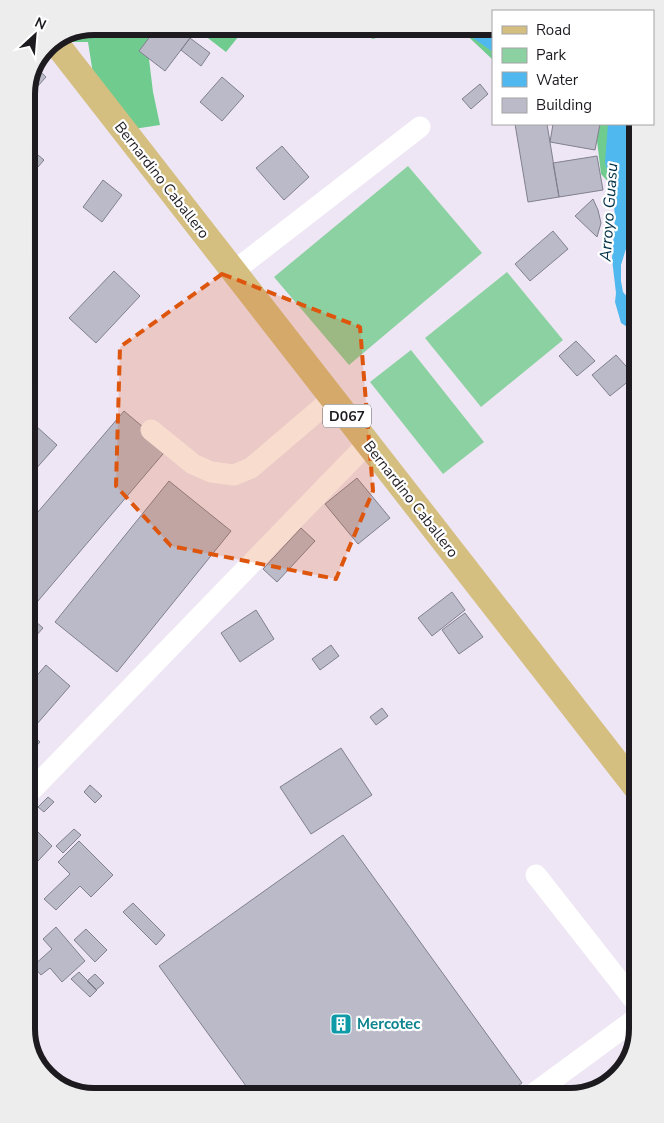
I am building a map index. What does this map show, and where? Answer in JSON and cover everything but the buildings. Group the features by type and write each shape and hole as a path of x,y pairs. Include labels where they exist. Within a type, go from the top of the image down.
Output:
{"main road":[{"name":"Bernardino Caballero","path":"60,48 629,778"}],"street":[{"path":"234,272 420,127"},
{"path":"151,430 193,464 212,472 234,475 251,468 333,398"},
{"path":"35,787 368,444"},
{"path":"536,874 629,993"},
{"path":"541,1088 629,1024"}],"highlighted area":[{"path":"222,274 360,327 373,491 336,579 171,546 116,486 120,347"}],"green space":[{"path":"94,35 161,35 149,59 160,125 127,130 93,74 88,42 68,42 83,36"},
{"path":"204,35 240,35 226,52"},
{"path":"370,35 390,35 372,39"},
{"path":"467,35 492,35 492,59"},
{"path":"595,125 629,125 629,208 623,198 601,174"},
{"path":"408,166 482,253 349,365 274,277"},
{"path":"507,272 563,340 481,407 425,338"},
{"path":"411,350 484,442 443,474 370,382"}],"water":[{"path":"471,35 492,35 492,51"},
{"path":"608,125 629,125 629,239 621,265 621,281 623,292 629,299 629,328 621,323 615,302 616,293 612,259 615,217 613,196 605,162"}],"place":[{"name":"Mercotec","path":"341,1024"}],"water label":[{"name":"Arroyo Guasu","path":"608,212"}]}
